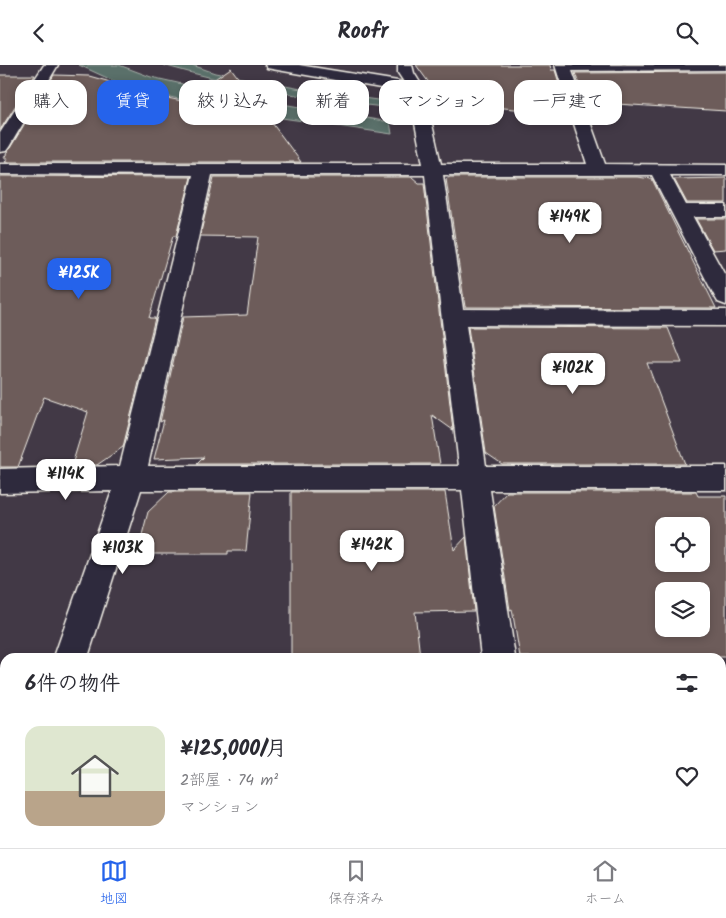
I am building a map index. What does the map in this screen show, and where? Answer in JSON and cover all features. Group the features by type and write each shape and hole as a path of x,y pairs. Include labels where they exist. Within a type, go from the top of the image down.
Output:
{"street":[{"path":"42,80 51,65"},
{"path":"272,65 379,83"},
{"path":"405,65 406,73 410,80"},
{"path":"597,169 562,66 726,66"},
{"path":"0,111 15,111"},
{"path":"0,147 15,122"},
{"path":"424,125 433,168 497,653"},
{"path":"0,169 726,169"},
{"path":"72,653 131,478 204,169"},
{"path":"658,170 726,297"},
{"path":"680,211 726,211"},
{"path":"452,317 726,318"},
{"path":"0,481 131,478 726,477"}],"green space":[{"path":"79,65 119,65 164,80 112,80"},
{"path":"163,65 192,65 215,73 253,80 220,80"},
{"path":"169,81 179,83 179,99 169,97"},
{"path":"287,86 297,88 297,95 287,94"},
{"path":"369,99 379,100 379,106 369,105"},
{"path":"287,105 297,106 297,120 287,119"},
{"path":"369,118 379,120 379,125 390,125 392,134 330,125 369,125"}],"building":[{"path":"416,65 550,65 551,70 555,70 558,80 514,80 514,109 504,108 504,80 427,80"},
{"path":"231,68 240,80 213,80"},
{"path":"726,72 726,111 622,104 622,80 577,80 575,73"},
{"path":"0,75 35,75 32,80 15,80 15,106 0,130"},
{"path":"54,75 89,76 103,80 97,80 97,125 169,125 169,98 179,100 179,125 273,125 301,162 5,162 8,158 4,158 24,125 87,125 87,80 51,80"},
{"path":"0,176 191,177 176,236 173,236 149,318 155,318 123,447 97,465 72,465 88,412 44,397 18,467 0,467"},
{"path":"214,177 412,177 419,183 424,183 453,430 432,415 440,464 197,464 204,457 154,459 164,420 160,422 183,317 247,315 258,237 200,236"},
{"path":"450,177 637,177 652,179 716,308 465,307 446,179"},
{"path":"726,178 726,203 687,203 674,179"},
{"path":"696,219 726,219 726,249 713,250"},
{"path":"468,327 668,328 682,363 647,363 685,464 502,464 486,453"},
{"path":"169,492 252,492 246,551 228,551 228,554 137,554 148,512"},
{"path":"291,492 445,492 454,550 466,537 474,611 415,612 420,653 291,653"},
{"path":"507,492 696,492 698,496 726,496 726,653 519,653 512,609 510,610 494,506"}]}
